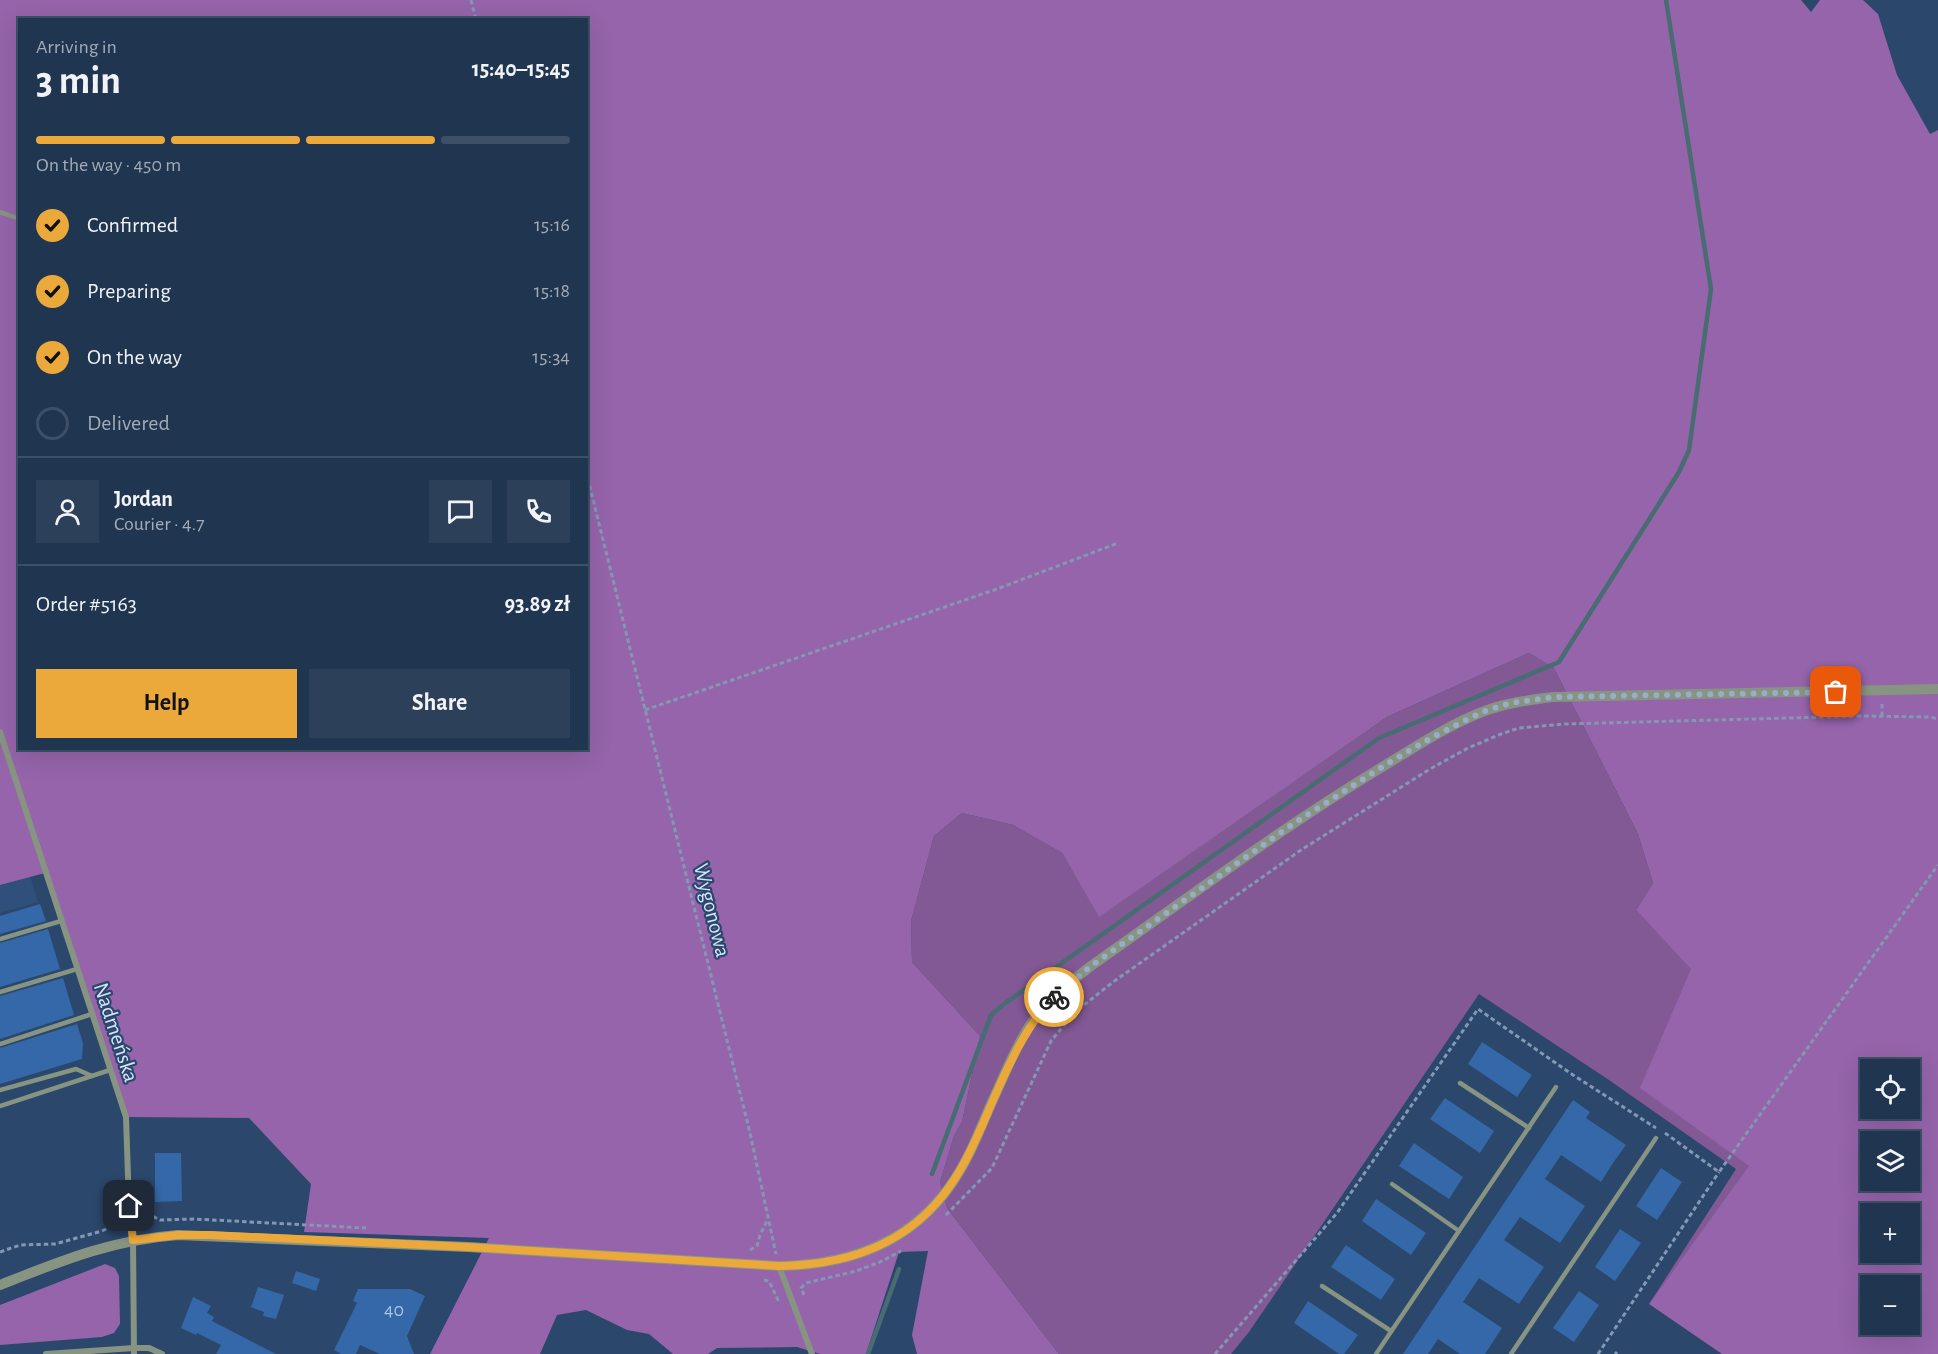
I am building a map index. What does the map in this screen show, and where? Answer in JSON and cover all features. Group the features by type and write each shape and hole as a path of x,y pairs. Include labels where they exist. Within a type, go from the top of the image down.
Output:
{"street":[{"path":"0,1285 77,1255 133,1240 171,1236 210,1235 468,1247 779,1266 813,1265 852,1257 887,1242 914,1224 939,1200 959,1173 1023,1038 1038,1014 1055,996 1091,966 1301,818 1390,762 1465,720 1511,703 1553,697 1938,689"},
{"name":"Nadmeńska","path":"0,732 126,1117 129,1206 133,1240 134,1351"},
{"path":"779,1266 812,1354"},
{"path":"46,1354 134,1351 149,1348 162,1354"}],"lane":[{"path":"0,212 18,218"},
{"path":"0,939 61,921"},
{"path":"0,992 77,969"},
{"path":"0,1044 92,1014"},
{"path":"0,1090 76,1069 92,1076"},
{"path":"0,1106 110,1070"},
{"path":"1460,1083 1529,1128"},
{"path":"1376,1354 1556,1087"},
{"path":"1510,1354 1656,1138"},
{"path":"1392,1184 1459,1231"},
{"path":"1322,1286 1391,1331"}],"path":[{"path":"471,0 476,18"},
{"name":"Wygonowa","path":"588,479 750,1133 779,1266"},
{"path":"645,710 997,589 1118,543"},
{"path":"939,1221 992,1168 1045,1051 1074,1013 1113,982 1301,850 1367,807 1468,748 1519,728 1564,724 1864,716 1938,719"},
{"path":"1598,1354 1719,1172 1938,865"},
{"path":"1215,1354 1337,1213 1478,1009 1573,1075 1678,1142 1719,1172"},
{"path":"0,1252 20,1245 55,1244 109,1228 114,1221 114,1207"},
{"path":"804,1295 801,1288 806,1283 856,1271 880,1262 905,1248"},
{"path":"762,1279 769,1281 779,1302"}],"shaded area":[{"path":"0,0 1801,0 1811,12 1820,0 1863,0 1878,14 1897,75 1930,134 1938,130 1938,1354 1722,1354 1649,1304 1749,1166 1640,1088 1691,969 1636,910 1653,883 1638,834 1554,668 1529,653 1387,717 1099,917 1062,853 1013,825 962,813 934,836 911,921 912,962 980,1036 962,1122 954,1136 940,1182 947,1208 1059,1354 917,1354 912,1335 928,1251 899,1252 866,1354 820,1354 797,1347 717,1348 708,1354 673,1354 649,1334 627,1330 586,1310 557,1315 540,1354 430,1354 489,1238 304,1232 311,1184 249,1118 126,1117 45,873 0,885"},
{"path":"1529,653 1554,668 1638,834 1653,883 1636,910 1692,969 1641,1088 1750,1166 1649,1304 1736,1169 1609,1080 1479,994 1249,1332 1231,1354 1059,1354 947,1208 940,1182 954,1136 962,1122 980,1036 912,962 911,921 934,836 962,813 1013,825 1062,853 1099,916 1387,717"},
{"path":"0,778 38,902 0,913"},
{"path":"105,1264 115,1268 119,1276 120,1324 114,1333 102,1337 0,1345 0,1305"}],"building":[{"path":"40,904 46,921 0,934 0,916"},
{"path":"48,929 60,969 0,987 0,943"},
{"path":"63,978 74,1015 0,1039 0,996"},
{"path":"77,1024 83,1043 82,1059 0,1084 0,1048"},
{"path":"1482,1042 1532,1075 1517,1097 1468,1064"},
{"path":"1445,1098 1494,1131 1480,1153 1430,1119"},
{"path":"1573,1100 1590,1112 1586,1118 1626,1145 1601,1182 1561,1155 1545,1179 1585,1206 1560,1243 1520,1217 1504,1240 1544,1267 1519,1304 1479,1278 1463,1302 1502,1328 1485,1354 1460,1354 1438,1339 1428,1354 1403,1354"},
{"path":"1414,1143 1463,1177 1449,1199 1399,1166"},
{"path":"155,1153 181,1153 182,1201 155,1202"},
{"path":"1661,1168 1682,1182 1657,1220 1636,1206"},
{"path":"1376,1199 1426,1233 1411,1255 1362,1221"},
{"path":"1620,1229 1641,1243 1615,1281 1595,1267"},
{"path":"1346,1245 1395,1279 1381,1300 1331,1267"},
{"path":"296,1271 320,1279 316,1291 292,1283"},
{"path":"258,1287 284,1295 276,1319 263,1316 264,1312 251,1307"},
{"path":"358,1289 410,1289 425,1296 407,1336 414,1354 380,1354 360,1345 356,1354 341,1354 334,1350 357,1303 353,1301"},
{"path":"1579,1291 1599,1305 1574,1342 1553,1328"},
{"path":"193,1297 211,1306 207,1313 214,1317 212,1321 276,1354 216,1354 221,1345 181,1328"},
{"path":"1308,1301 1358,1335 1344,1354 1339,1354 1294,1323"}],"waterway":[{"path":"932,1174 991,1015 1379,738 1559,662 1679,472 1689,450 1711,289 1666,0"},
{"path":"868,1354 899,1269"}],"way so far":[{"path":"1054,997 1091,966 1347,788 1431,738 1482,712 1511,703 1553,697 1836,692"}],"route":[{"path":"129,1206 133,1240 178,1235 210,1235 468,1247 779,1266 828,1263 859,1255 887,1242 914,1224 939,1200 965,1161 1023,1038 1038,1014 1054,997"}]}
